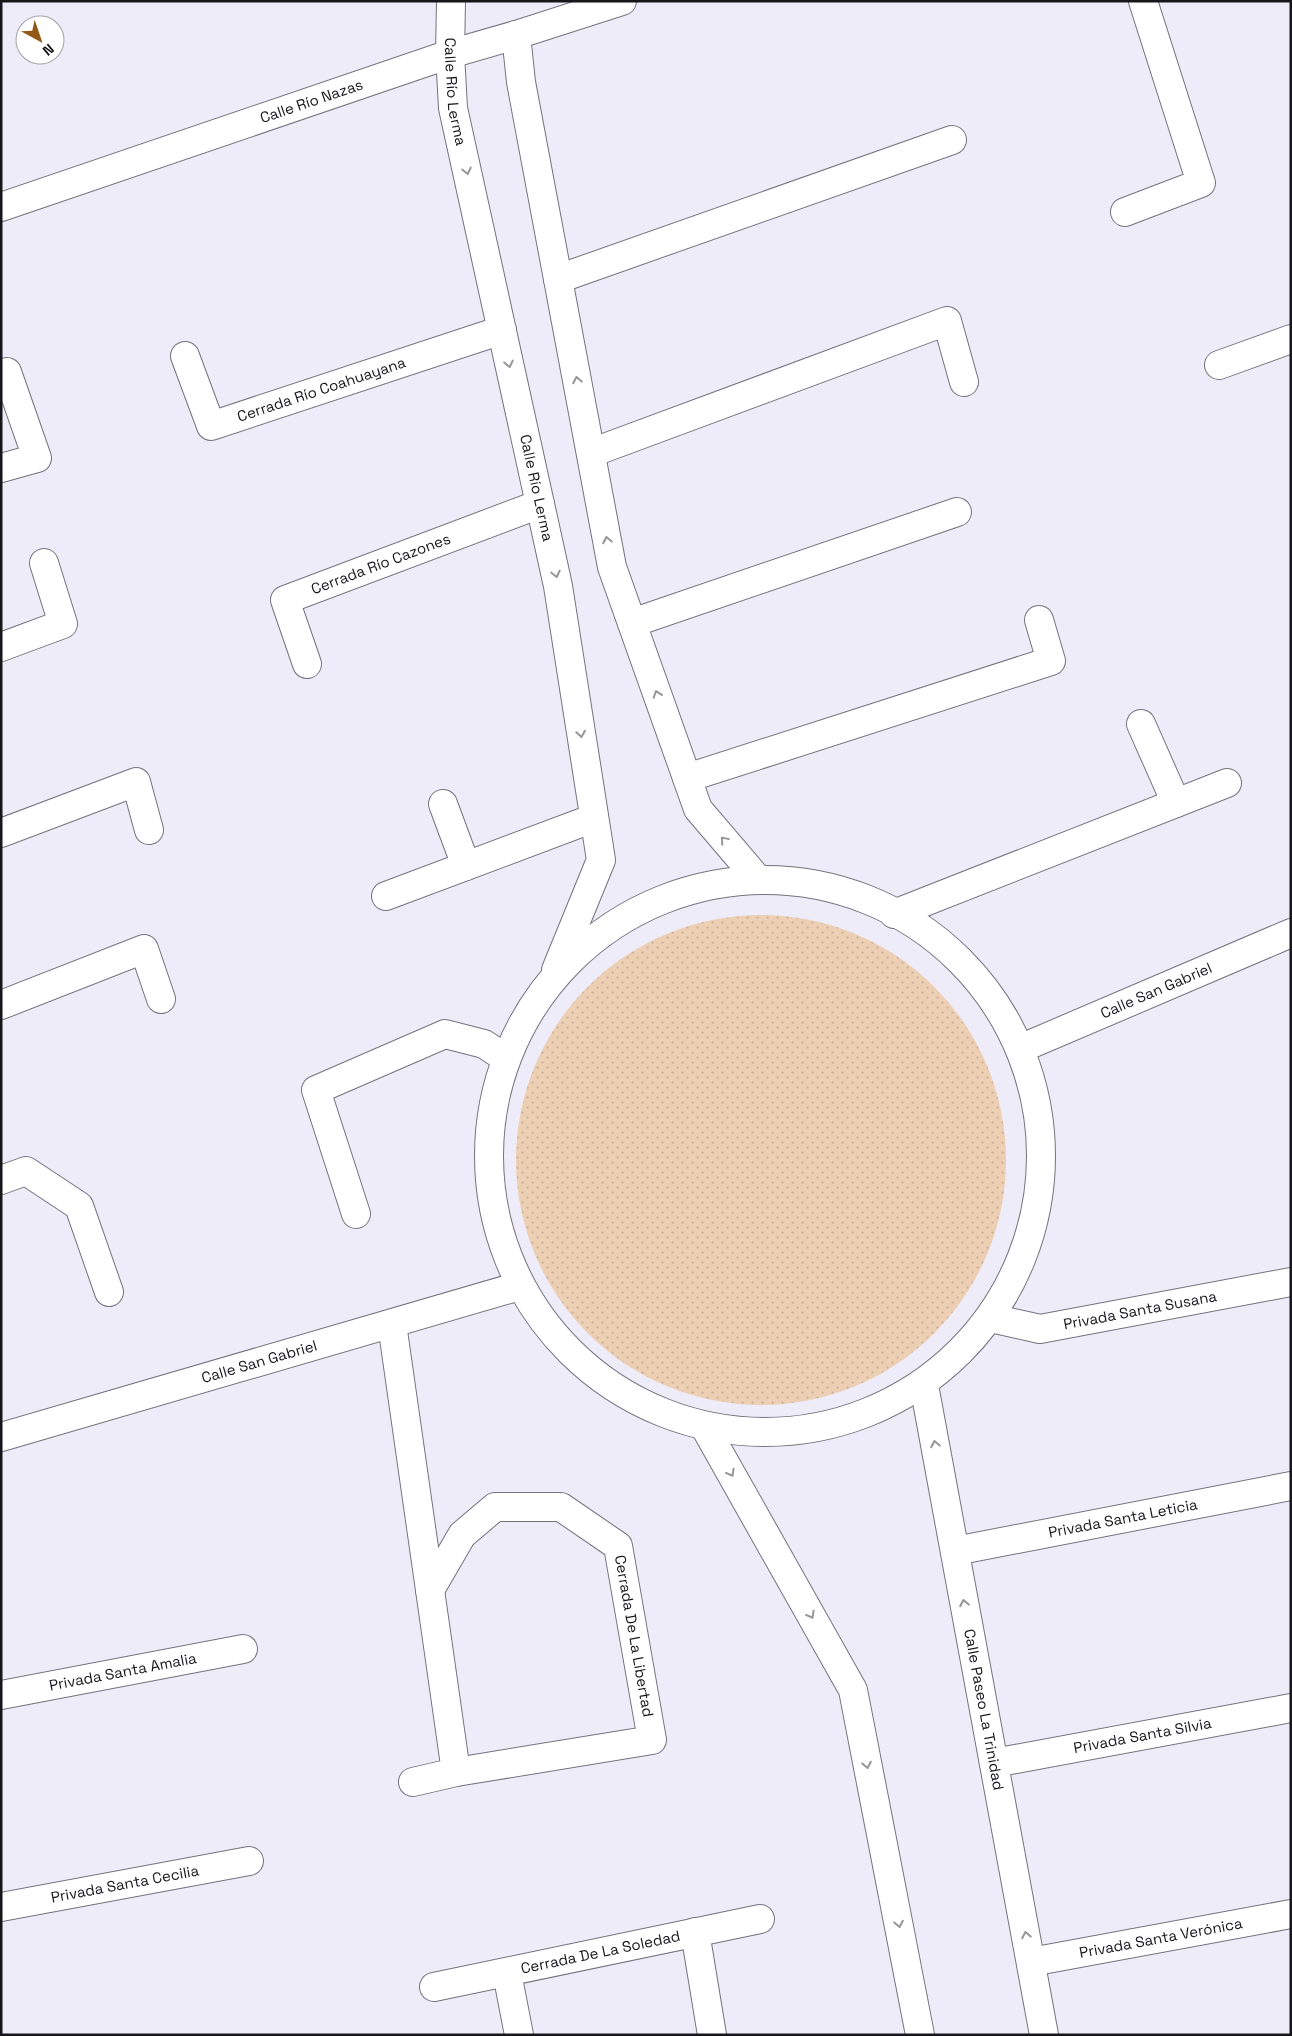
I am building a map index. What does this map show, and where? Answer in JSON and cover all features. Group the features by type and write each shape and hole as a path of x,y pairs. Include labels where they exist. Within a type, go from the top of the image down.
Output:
{"street":[{"name":"Calle Río Lerma","path":"451,1 450,54 453,108 558,586 601,860 556,970"},
{"name":"Calle Río Nazas","path":"1,207 450,54 622,1"},
{"path":"1126,212 1201,183 1143,1"},
{"path":"516,35 521,82 612,567 698,809 756,877"},
{"path":"558,279 952,140"},
{"path":"591,453 947,321 964,382"},
{"name":"Cerrada Río Coahuayana","path":"185,356 211,426 502,330"},
{"path":"1219,365 1291,339"},
{"path":"1,468 37,458 7,372"},
{"name":"Cerrada Río Cazones","path":"307,664 285,600 540,504"},
{"path":"632,623 957,512"},
{"path":"1,647 63,624 44,563"},
{"path":"687,778 1050,661 1039,620"},
{"path":"1141,724 1176,803"},
{"path":"1,833 136,782 149,830"},
{"path":"894,914 1227,783"},
{"path":"443,804 466,866"},
{"path":"386,896 594,818"},
{"path":"756,877 866,896 894,914 960,956 1022,1048 1043,1140 1032,1233 991,1318 924,1385 820,1430 707,1431 595,1380 516,1287 488,1189 504,1057 556,970 647,904 756,877"},
{"name":"Calle San Gabriel","path":"1022,1048 1291,933"},
{"path":"1,1005 144,949 161,999"},
{"path":"356,1214 316,1090 445,1034 484,1044 504,1057"},
{"path":"1,1180 26,1171 79,1206 109,1292"},
{"name":"Privada Santa Susana","path":"991,1318 1040,1329 1291,1282"},
{"name":"Calle San Gabriel","path":"1,1437 516,1287"},
{"path":"392,1324 456,1772"},
{"name":"Calle Paseo La Trinidad","path":"924,1385 1044,2035"},
{"path":"707,1431 853,1690 920,2035"},
{"name":"Privada Santa Leticia","path":"955,1551 1291,1486"},
{"name":"Cerrada De La Libertad","path":"413,1782 456,1772 652,1740 618,1546 561,1507 495,1507 462,1535 430,1590"},
{"name":"Privada Santa Amalia","path":"1,1695 243,1649"},
{"name":"Privada Santa Silvia","path":"994,1763 1291,1708"},
{"name":"Privada Santa Cecilia","path":"1,1908 249,1861"},
{"name":"Privada Santa Verónica","path":"1031,1962 1291,1914"},
{"name":"Cerrada De La Soledad","path":"434,1988 760,1919"},
{"name":"Cerrada De La Soledad","path":"695,1932 712,2035"},
{"name":"Cerrada De La Soledad","path":"507,1972 520,2035"}],"shaded area":[{"path":"761,915 809,919 855,933 877,944 917,970 951,1004 977,1044 988,1066 1002,1112 1006,1160 1002,1208 988,1254 977,1276 951,1316 917,1350 877,1376 855,1387 809,1401 761,1405 713,1401 667,1387 645,1376 605,1350 571,1316 545,1276 534,1254 520,1208 516,1160 520,1112 534,1066 545,1044 571,1004 605,970 645,944 667,933 713,919"}]}
